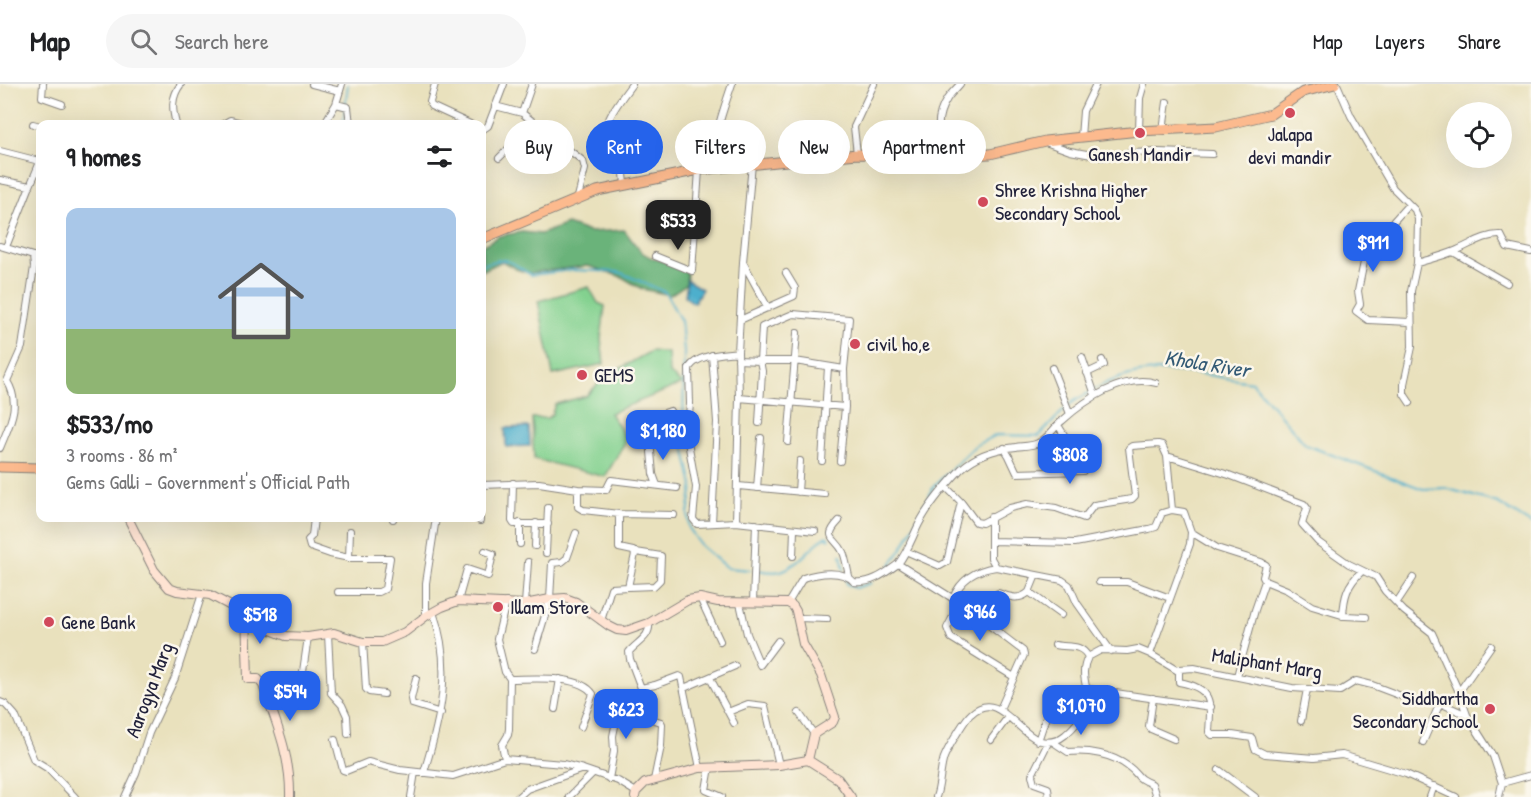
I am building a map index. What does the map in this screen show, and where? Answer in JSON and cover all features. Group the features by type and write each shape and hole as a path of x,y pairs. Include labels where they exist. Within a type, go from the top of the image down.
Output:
{"main road":[{"path":"986,154 1045,141 1216,127 1271,114 1303,92 1335,84"},
{"path":"766,163 862,154"},
{"path":"486,237 578,197 679,174"},
{"path":"0,467 36,468"},
{"path":"130,522 154,570 168,588 210,596 255,615 277,634 286,636 342,634 363,642 391,640 405,633 429,614 458,601 525,604 550,598 566,598 576,602 616,630 626,631 649,623 688,600 700,598 717,602 788,603 793,606 798,618 803,644 821,675 835,717 832,722 814,734 808,760"},
{"path":"246,612 248,679 258,679 264,685 286,751 290,772 290,797"},
{"path":"635,794 645,783 700,768 779,765 808,760 838,779 851,797"}],"street":[{"path":"43,84 42,97 62,105"},
{"path":"175,120 173,98 181,84"},
{"path":"312,84 341,87 342,106 348,120"},
{"path":"435,84 431,106 461,120"},
{"path":"486,127 503,84"},
{"path":"522,113 532,84"},
{"path":"625,185 622,149 607,136 606,129 615,107 632,84"},
{"path":"719,120 732,84"},
{"path":"857,154 854,128 874,84"},
{"path":"939,120 947,99 960,84"},
{"path":"1081,137 1083,111 1096,84"},
{"path":"1139,132 1140,98 1144,84"},
{"path":"1335,84 1393,188 1415,210 1418,219 1417,263 1411,291 1412,347 1404,384 1404,394 1410,403"},
{"path":"1163,130 1167,102"},
{"path":"328,120 342,106"},
{"path":"495,106 522,113 531,120"},
{"path":"1045,141 1070,151 1103,157 1158,152 1212,154"},
{"path":"0,152 36,161"},
{"path":"499,158 504,153"},
{"path":"574,154 583,161 585,169 578,197"},
{"path":"36,172 3,246 36,255"},
{"path":"655,256 692,271 699,174"},
{"path":"736,522 738,352 751,174"},
{"path":"0,180 30,186"},
{"path":"1409,204 1383,233 1364,262 1358,291 1360,304 1356,311 1368,320 1410,322"},
{"path":"1417,263 1453,252 1497,234 1502,235 1508,247 1531,252"},
{"path":"1453,252 1507,283"},
{"path":"0,448 15,409 7,381 22,347 36,260"},
{"path":"743,262 768,308"},
{"path":"741,320 794,296 795,288 786,273"},
{"path":"759,423 762,371 761,330 764,325 793,314 848,318 840,461"},
{"path":"788,442 797,333"},
{"path":"738,352 712,355 692,363 689,368 687,436 696,487 693,519 697,524 736,522 814,531"},
{"path":"712,355 717,422 712,523"},
{"path":"1082,357 1095,395"},
{"path":"738,360 795,362 844,369"},
{"path":"1087,373 1104,365 1102,360"},
{"path":"822,461 828,367"},
{"path":"1052,368 1070,414"},
{"path":"839,520 830,533 843,550 849,576 854,582 864,583 898,564 908,552 919,523 931,504 963,468 981,455 1004,448 1035,445 1048,437 1070,414 1095,395 1142,380 1156,383"},
{"path":"739,398 844,407"},
{"path":"670,411 672,436 650,440 638,444 632,425 670,411"},
{"path":"1004,448 1017,473 1083,471 1084,467 1058,425"},
{"path":"757,488 761,438"},
{"path":"650,440 653,474 657,485"},
{"path":"946,487 976,522 982,523 1010,508 1027,504 1056,508 1084,518 1094,505 1132,499 1135,496 1129,448 1158,444 1162,445 1167,456 1172,510"},
{"path":"1167,456 1229,474 1304,504 1307,508 1302,524 1318,542 1362,571 1376,577 1385,591 1404,611 1432,633 1467,715 1493,756 1502,783 1499,797"},
{"path":"798,492 800,461"},
{"path":"486,484 539,483 578,489 607,489 611,480 677,488"},
{"path":"513,483 512,521 514,524 548,524"},
{"path":"738,486 824,494"},
{"path":"578,489 580,509 619,514 674,515"},
{"path":"908,552 940,566 947,562 961,502"},
{"path":"546,553 548,508"},
{"path":"991,541 1075,543 1149,529 1158,524 1162,513 1172,510 1184,512 1191,532 1190,544 1150,654"},
{"path":"601,621 611,588 654,586 660,580 661,556 619,548 619,514"},
{"path":"991,518 991,558 996,567"},
{"path":"314,522 312,536 308,540 310,547 350,558 390,558 385,589 380,592 338,592"},
{"path":"424,772 441,713 445,684 440,632 429,614 426,583 435,522"},
{"path":"520,523 520,544"},
{"path":"535,546 536,523"},
{"path":"753,603 756,524"},
{"path":"793,556 794,530"},
{"path":"350,531 350,558"},
{"path":"1191,532 1217,548 1261,562 1266,566 1263,577 1265,581 1237,676"},
{"path":"535,649 550,598 552,562 567,558 576,533"},
{"path":"458,601 467,568 488,576 493,554 485,550"},
{"path":"628,587 636,552"},
{"path":"525,604 528,562"},
{"path":"898,564 960,603 1023,651 1024,655 1000,709"},
{"path":"952,598 957,588 975,572 996,567 1062,580 1069,585 1077,603 1112,651"},
{"path":"1342,616 1346,590 1351,581 1362,571"},
{"path":"788,603 803,578 813,575 843,574 849,576"},
{"path":"999,593 1012,598 1025,596 1036,575"},
{"path":"1397,602 1413,578"},
{"path":"1265,581 1287,590 1312,606 1342,616 1366,617"},
{"path":"1099,582 1127,582 1170,598"},
{"path":"1029,592 1061,615"},
{"name":"Aarogya Marg","path":"125,797 136,773 149,733 175,678 202,594"},
{"path":"700,598 720,641"},
{"path":"505,759 502,745 509,729 510,679 497,639 506,602"},
{"path":"740,603 747,634 760,665 778,642"},
{"path":"960,603 947,628 951,638 1014,677"},
{"path":"798,618 827,619"},
{"path":"649,623 650,630 646,636 629,652 641,688 645,717 662,724 661,746 654,780"},
{"path":"328,634 331,693 345,711 348,734"},
{"path":"300,692 308,637"},
{"path":"363,642 366,689 369,692 384,694"},
{"path":"1049,797 1048,788 1034,783 1032,775 1050,743 1071,730 1085,710 1088,688 1083,674 1088,657 1085,651 1077,646 1055,645"},
{"path":"1459,692 1491,646"},
{"path":"1088,657 1101,650 1138,649 1178,671"},
{"path":"684,688 735,666"},
{"name":"Maliphant Marg","path":"1211,707 1207,696 1200,688 1193,684 1179,682 1179,669 1194,668 1293,688 1340,691 1356,681 1423,703 1440,703"},
{"path":"641,688 681,677 700,768"},
{"path":"416,678 412,704 441,713"},
{"path":"710,678 734,723"},
{"path":"510,679 560,679 586,687 593,694 581,727"},
{"path":"555,709 560,679"},
{"path":"1088,688 1211,707 1209,729 1212,735 1252,738 1254,749 1265,754 1314,758 1342,755 1406,774 1456,797"},
{"path":"1301,721 1307,688"},
{"path":"609,779 614,751 613,736 621,697"},
{"path":"1153,698 1149,726 1174,739"},
{"path":"0,702 15,715 34,760 47,768 75,797"},
{"path":"1038,741 1051,702"},
{"path":"1423,742 1440,703 1467,715"},
{"path":"728,712 748,704 765,706 779,765"},
{"path":"936,797 943,758 963,723 978,708 988,706 1000,709 1038,741 1050,743 1068,752 1084,750 1110,756 1130,767 1138,778 1152,784 1156,797"},
{"path":"799,713 814,734"},
{"path":"991,740 1008,717"},
{"path":"335,740 343,770 346,771 368,762 415,772 453,776 505,759 563,764 583,769 618,782 635,794"},
{"path":"710,767 706,790 722,797"},
{"path":"518,797 527,789 583,769"},
{"path":"1219,770 1254,796"},
{"path":"411,797 415,772"},
{"path":"568,797 593,773"},
{"path":"1502,783 1531,775"},
{"path":"1430,797 1434,786"}],"green space":[{"path":"567,224 589,232 624,230 635,245 649,257 682,268 687,273 686,284 670,295 642,289 622,277 588,266 529,273 502,261 486,269 486,244 499,236 522,232 541,234"},
{"path":"589,287 598,303 605,306 601,339 604,364 553,375 538,301"},
{"path":"651,351 668,353 669,373 682,384 610,413 627,439 605,477 534,459 532,418 548,418 555,404 586,396 605,377"}],"water":[{"path":"687,280 702,289 694,303 685,297"},
{"path":"529,427 530,446 506,447 505,428"}],"waterway":[{"name":"Khola River","path":"344,120 348,84"},
{"name":"Khola River","path":"486,264 504,260 531,275 572,270 619,272 665,292 681,321 684,352 683,442 693,486 688,513 689,528 701,546 727,568 751,570"},
{"name":"Khola River","path":"1069,405 1113,380 1152,371 1190,373 1252,382 1306,445 1423,489 1445,488 1498,503 1531,524"},
{"name":"Khola River","path":"888,569 904,545 934,486 975,446 996,435 1039,436 1065,409"},
{"name":"Khola River","path":"757,570 775,572 788,568 821,540 827,536 829,539"},
{"name":"Khola River","path":"841,555 844,570"},
{"name":"Khola River","path":"846,578 847,584 855,588 871,583"}],"place":[{"name":"Jalapa devi mandir","path":"1290,113"},
{"name":"Ganesh Mandir","path":"1140,133"},
{"name":"Shree Krishna Higher Secondary School","path":"983,202"},
{"name":"civil ho,e","path":"855,344"},
{"name":"GEMS","path":"582,375"},
{"name":"Illam Store","path":"498,607"},
{"name":"Gene Bank","path":"49,622"},
{"name":"Siddhartha Secondary School","path":"1490,709"}]}
